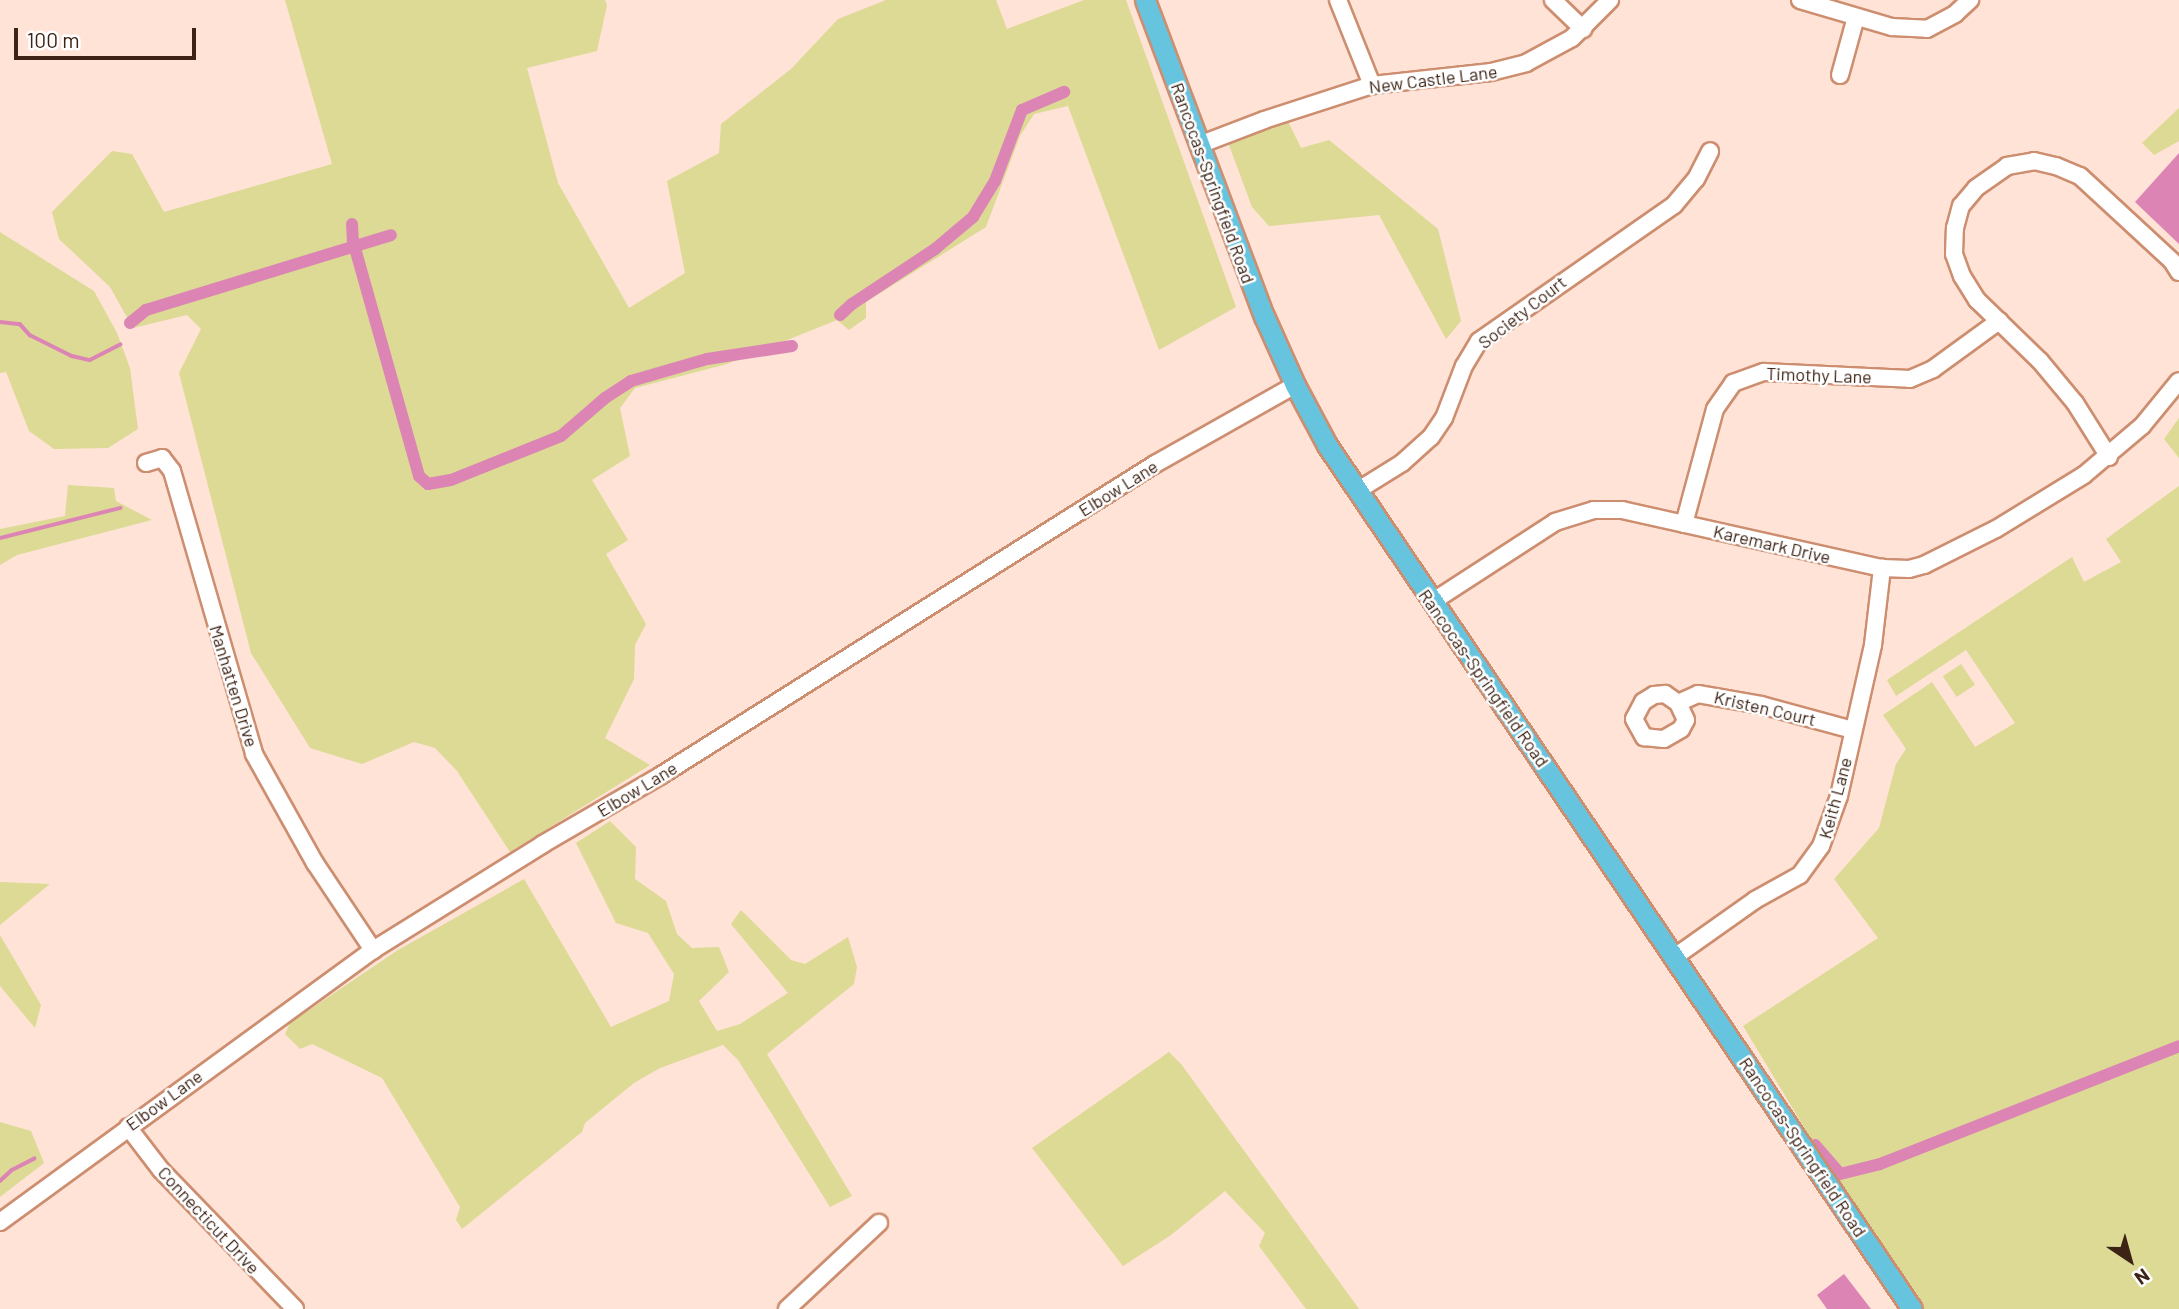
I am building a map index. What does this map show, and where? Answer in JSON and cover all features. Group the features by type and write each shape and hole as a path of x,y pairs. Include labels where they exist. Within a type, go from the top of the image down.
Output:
{"main road":[{"name":"Rancocas-Springfield Road","path":"1145,0 1247,273 1295,385 1357,491 1676,956 1912,1309"}],"street":[{"path":"1338,0 1372,85"},
{"path":"1553,0 1583,29"},
{"name":"New Castle Lane","path":"1199,145 1264,120 1372,85 1509,69 1542,56 1583,29 1610,0"},
{"path":"1800,0 1892,27 1927,29 1955,14 1970,0"},
{"path":"1840,75 1856,17"},
{"name":"Society Court","path":"1357,491 1402,463 1431,437 1444,418 1464,366 1479,341 1674,205 1696,179 1710,151"},
{"path":"2109,457 2075,402 2040,361 1977,300 1954,254 1955,228 1961,206 1976,188 2007,166 2034,161 2080,176 2172,261 2179,272"},
{"name":"Timothy Lane","path":"1684,524 1715,409 1733,383 1764,372 1910,379 1933,369 1999,321"},
{"name":"Karemark Drive","path":"1432,602 1555,522 1580,512 1622,510 1882,568 1909,569 1938,559 1996,529 2109,457 2170,396 2179,381"},
{"name":"Elbow Lane","path":"0,1222 373,950 543,844 660,776 1155,464 1295,385"},
{"name":"Manhatten Drive","path":"146,463 162,458 172,471 254,754 315,863 373,950"},
{"name":"Keith Lane","path":"1676,956 1755,900 1800,876 1814,857 1835,809 1873,645 1882,568"},
{"name":"Kristen Court","path":"1678,703 1698,694 1710,695 1853,730"},
{"name":"Connecticut Drive","path":"128,1127 161,1170 295,1309"},
{"path":"787,1309 879,1223"}],"shaded area":[{"path":"285,0 605,0 607,5 597,51 527,68 558,183 629,308 685,273 667,181 719,153 721,124 791,69 838,19 886,0 996,0 1007,29 1084,0 1126,0 1236,307 1159,350 1068,106 1034,114 1020,136 986,227 866,302 866,318 849,330 837,320 727,364 635,388 620,408 630,456 592,480 628,540 606,554 646,624 635,645 634,679 605,738 650,765 510,852 457,771 435,748 414,742 362,764 310,748 251,653 179,373 201,329 187,315 133,328 110,287 59,239 52,212 112,151 132,154 164,212 332,164"},
{"path":"2179,108 2179,141 2154,155 2142,143"},
{"path":"1285,115 1301,148 1329,140 1438,229 1461,321 1446,339 1379,215 1269,226 1252,207 1226,137"},
{"path":"2179,153 2179,244 2135,202"},
{"path":"0,232 94,291 117,333 130,368 138,429 108,448 54,449 29,431 6,372 0,373"},
{"path":"2179,418 2179,458 2164,439"},
{"path":"68,485 114,488 116,501 152,520 17,555 0,565 0,529 65,516"},
{"path":"2179,486 2179,1309 1924,1309 1807,1132 1743,1026 1878,938 1834,879 1879,828 1896,764 1906,749 1883,715 1932,682 1975,747 2015,723 1966,650 1896,696 1887,680 2072,557 2084,582 2121,562 2106,539"},
{"path":"1961,664 1975,685 1957,697 1943,676"},
{"path":"610,821 636,847 635,879 666,901 677,934 692,948 719,947 729,972 699,1001 717,1031 740,1024 788,993 731,924 741,910 791,960 805,964 848,937 857,967 854,984 767,1054 852,1196 830,1207 738,1060 723,1045 660,1068 634,1083 585,1123 582,1132 462,1229 456,1220 460,1207 382,1078 312,1044 300,1049 285,1034 290,1023 398,950 524,879 611,1027 669,1001 674,974 648,933 616,923 576,843"},
{"path":"0,882 50,884 0,925"},
{"path":"0,935 41,1005 35,1028 0,986"},
{"path":"1169,1052 1181,1064 1359,1309 1306,1309 1259,1246 1265,1233 1225,1191 1171,1235 1123,1266 1032,1148"},
{"path":"0,1122 31,1131 44,1163 0,1197"},
{"path":"1844,1274 1871,1309 1827,1309 1817,1295"}],"waterway":[{"path":"840,315 852,304 935,249 973,217 995,181 1022,110 1064,92"},
{"path":"352,224 353,241 419,476 428,484 451,480 561,436 605,398 631,381 707,359 792,346"},
{"path":"130,323 146,310 391,235"},
{"path":"0,322 20,324 30,335 72,356 90,360 120,345"},
{"path":"0,538 120,508"},
{"path":"1815,1145 1840,1174 1880,1164 2179,1046"},
{"path":"0,1181 12,1170 34,1159"}]}
